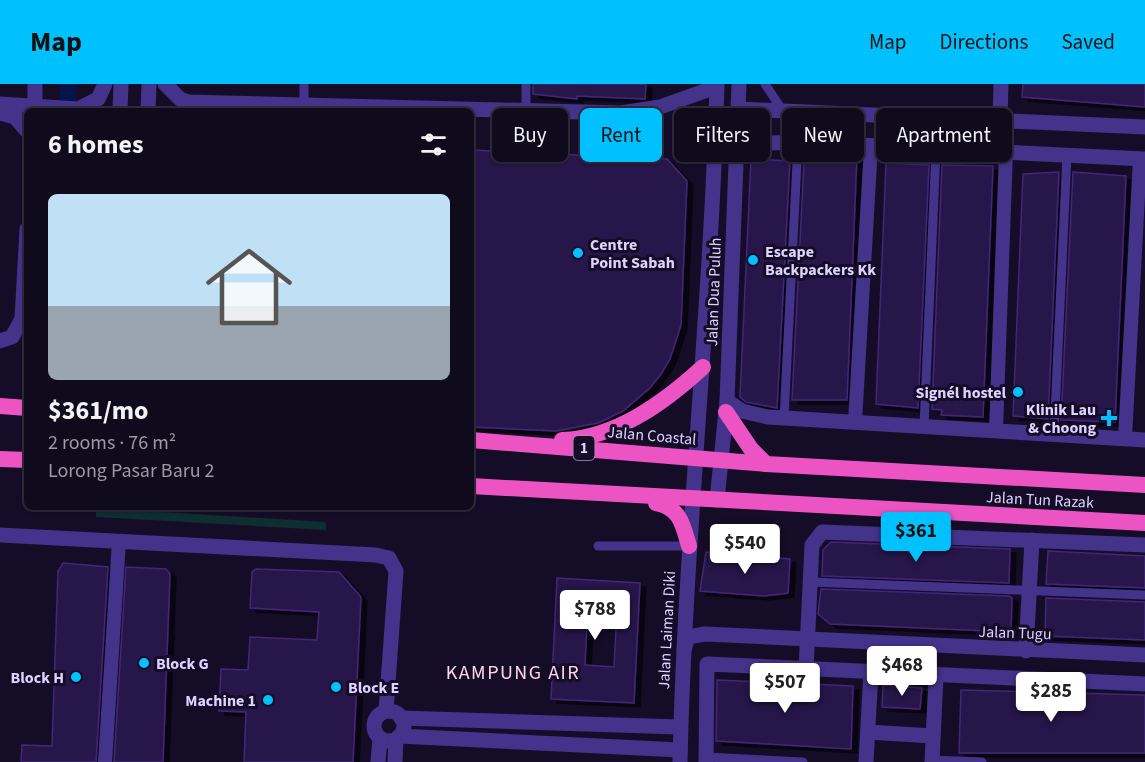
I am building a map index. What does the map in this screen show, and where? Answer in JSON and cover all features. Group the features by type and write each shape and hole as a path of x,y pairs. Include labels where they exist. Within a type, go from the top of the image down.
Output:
{"highway":[{"path":"507,442 570,440 604,432 656,405 703,367"},
{"path":"0,406 24,408"},
{"path":"726,406 751,449 766,464"},
{"name":"Jalan Coastal","path":"474,440 723,458"},
{"name":"Jalan Tun Razak","path":"723,458 766,464 1145,485"},
{"path":"0,459 24,460"},
{"path":"474,486 717,500"},
{"path":"604,494 673,508 682,523 689,546"},
{"name":"Jalan Tun Razak","path":"717,500 1145,523"}],"street":[{"path":"35,84 35,105"},
{"path":"80,108 98,99 105,84"},
{"path":"148,108 149,84"},
{"path":"165,84 180,99 189,102 463,108"},
{"name":"Jalan Dua Puluh","path":"738,108 739,84"},
{"path":"1000,108 1001,84"},
{"path":"120,108 121,86"},
{"path":"568,112 621,114 660,107 716,86"},
{"name":"Jalan Dua Puluh","path":"693,500 703,367 716,86"},
{"path":"0,104 67,108"},
{"path":"474,108 492,109"},
{"path":"0,113 15,117 24,128"},
{"path":"1012,121 1145,127"},
{"path":"864,146 876,146"},
{"path":"855,422 871,146"},
{"path":"1012,152 1142,159 1125,438"},
{"name":"Jalan Dua Puluh","path":"717,500 723,458 726,406 736,162"},
{"path":"996,430 1002,162"},
{"path":"0,341 12,337 22,319 24,283"},
{"path":"726,406 751,415 784,418 1145,440"},
{"name":"Jalan Laiman Diki","path":"680,756 682,656 693,500"},
{"path":"806,669 812,545 815,539 826,531 1145,545"},
{"path":"0,535 376,555 389,558 396,571 386,711"},
{"path":"1026,651 1032,540"},
{"path":"105,762 119,541"},
{"name":"Jalan Tugu","path":"682,656 688,637 695,634 1145,655"},
{"path":"706,760 707,664 1145,684"},
{"path":"866,762 871,672"},
{"path":"932,761 936,675"},
{"path":"395,762 398,737 404,728 401,718 394,712 386,711 378,715 374,722 375,731 380,738 388,741 398,737 622,755 680,756"},
{"path":"401,718 680,727"},
{"path":"868,732 933,736"},
{"path":"378,762 380,738"}],"lane":[{"path":"304,84 304,103"},
{"path":"526,84 526,108"},
{"path":"765,84 782,110"},
{"path":"121,86 128,108"},
{"path":"227,102 242,108"},
{"path":"1054,434 1067,155"},
{"path":"784,418 797,162"},
{"path":"924,426 935,162"},
{"path":"598,546 689,546"},
{"path":"811,582 1145,595"},
{"path":"706,760 803,762"},
{"path":"932,761 982,762"}],"green space":[{"path":"96,510 129,510 326,522 326,530 96,517"}],"shaded area":[{"path":"60,84 77,84 75,108 59,108"}],"building":[{"path":"533,84 646,84 645,99 577,96 577,99 533,94"},
{"path":"1023,84 1145,84 1145,107 1022,97"},
{"name":"Centre Point Sabah","path":"474,150 492,151 492,162 568,162 568,154 580,155 580,162 662,162 662,159 667,159 687,181 681,325 670,359 650,388 623,411 598,423 557,431 474,427"},
{"path":"770,160 790,162 777,408 746,402 740,397 751,162 770,162"},
{"path":"804,162 857,162 847,400 792,400"},
{"path":"886,163 929,165 918,408 876,404"},
{"path":"942,165 993,166 983,417 941,415 942,410 932,409"},
{"path":"1059,172 1048,419 1013,416 1023,174"},
{"path":"1073,172 1126,176 1115,422 1061,420"},
{"path":"831,542 1010,549 1009,583 822,576 823,550"},
{"path":"1048,551 1145,556 1145,588 1046,584"},
{"path":"706,552 790,559 788,593 764,596 700,591"},
{"name":"Block H","path":"63,563 108,567 96,762 21,762 22,745 52,746 58,571"},
{"name":"Block G","path":"126,567 166,569 170,574 163,762 114,762"},
{"path":"256,569 339,572 361,597 353,762 244,762 246,712 219,711 221,669 248,670 250,637 317,640 319,612 250,608 252,572"},
{"path":"557,578 640,583 634,703 551,699","holes":["588,606 617,608 614,667 585,665"]},
{"path":"821,589 1009,596 1012,598 1011,632 830,624 818,614"},
{"path":"1046,598 1145,602 1145,640 1045,636"},
{"path":"717,680 853,686 851,749 716,741"},
{"path":"883,685 922,688 920,709 882,707"},
{"path":"961,690 1145,695 1145,753 959,753"}],"place":[{"name":"Centre Point Sabah","path":"578,253"},
{"name":"Escape Backpackers Kk","path":"753,260"},
{"name":"Signél hostel","path":"1018,392"},
{"name":"Klinik Lau & Choong","path":"1109,418"},
{"name":"Block G","path":"144,663"},
{"name":"Block H","path":"76,677"},
{"name":"Block E","path":"336,687"},
{"name":"Machine 1","path":"268,700"}],"district":[{"name":"KAMPUNG AIR","path":"513,672"}]}
